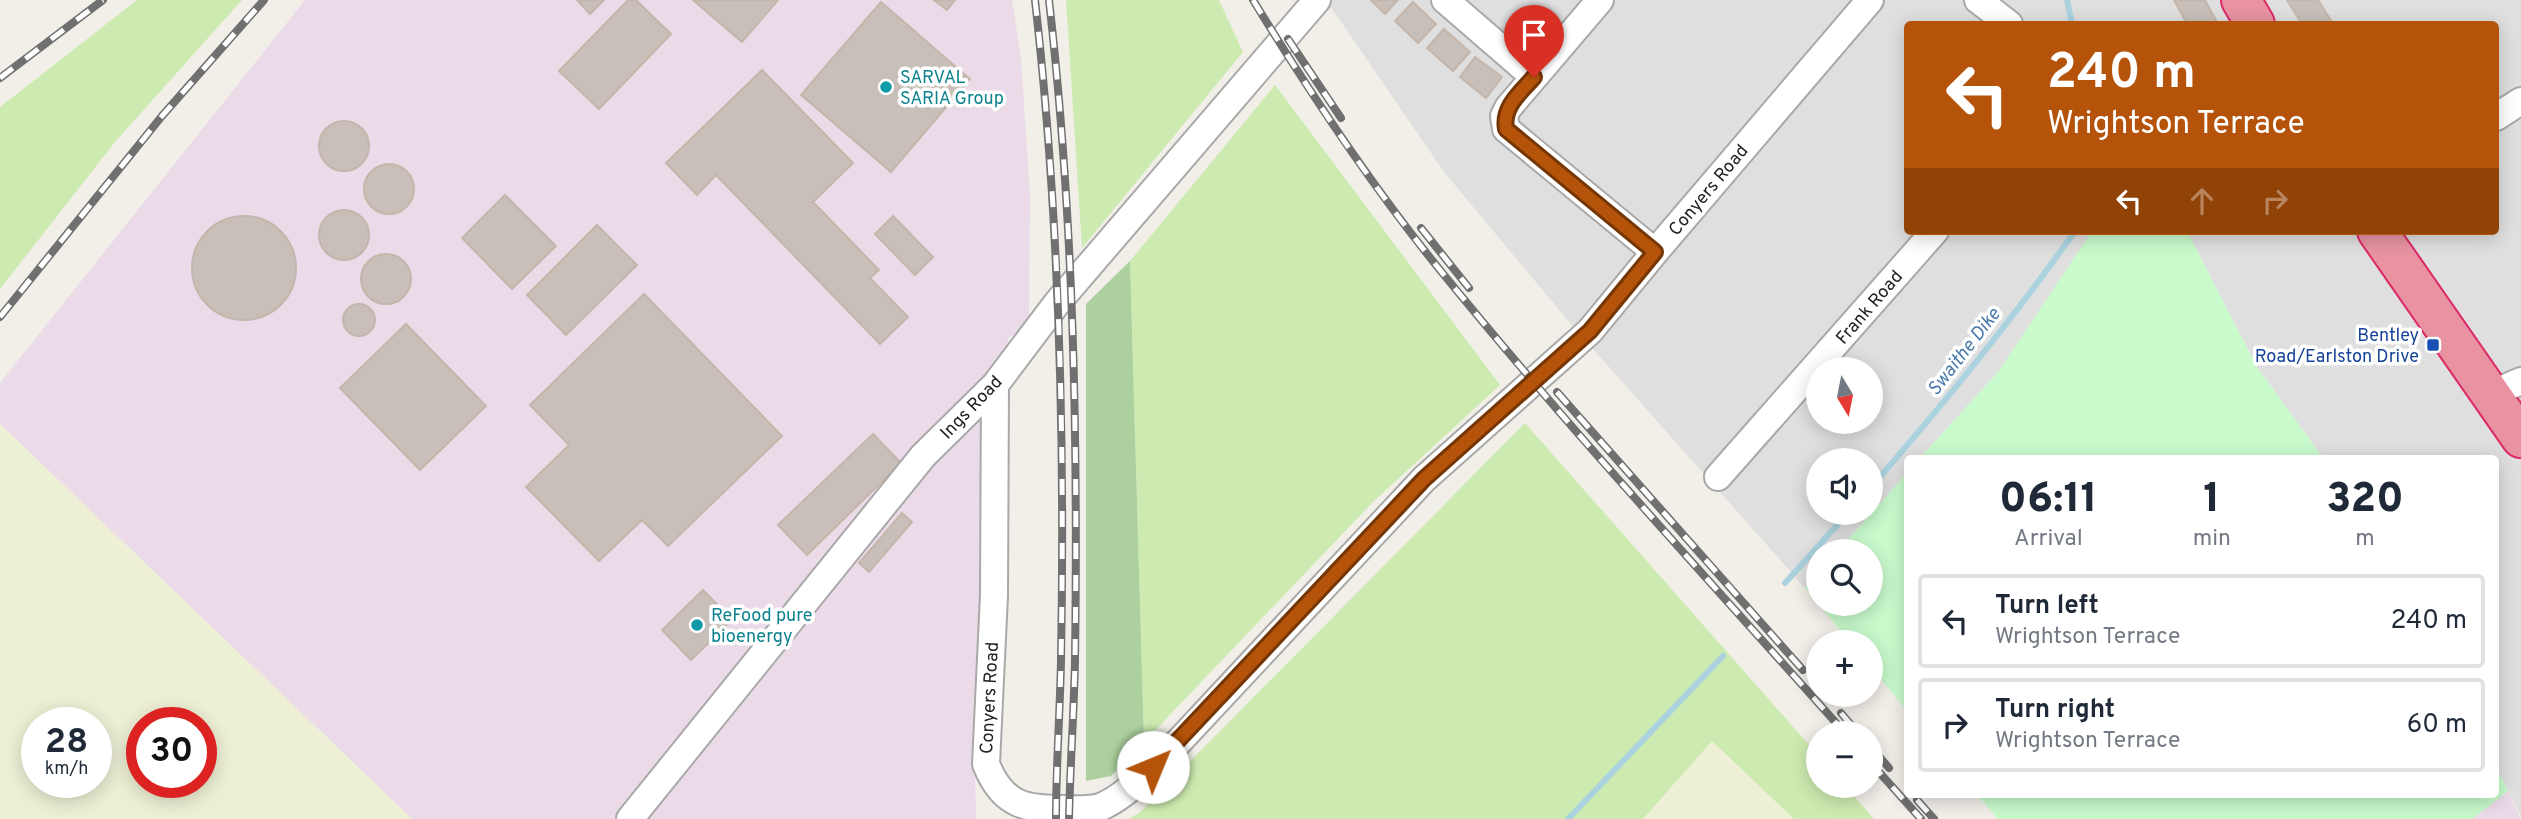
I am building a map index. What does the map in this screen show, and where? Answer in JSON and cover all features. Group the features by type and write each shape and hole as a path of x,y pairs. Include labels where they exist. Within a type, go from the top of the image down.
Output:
{"highway":[{"path":"2241,0 2253,21"},
{"path":"2380,235 2506,387 2521,438"}],"street":[{"name":"Ings Road","path":"629,819 922,456 995,385 1057,303 1317,0"},
{"path":"1445,0 1534,77"},
{"path":"1600,0 1508,108 1504,116 1506,129 1655,252"},
{"name":"Conyers Road","path":"995,385 994,595 986,764 992,779 1007,799 1034,809 1092,809 1105,805 1133,785 1172,749 1424,479 1590,331 1870,0"},
{"path":"1978,0 2005,21"},
{"path":"2499,115 2521,100"},
{"name":"Frank Road","path":"1718,477 1931,235"}],"shaded area":[{"path":"305,0 1012,0 1021,58 1030,195 1029,323 1008,339 1007,534 975,764 976,819 412,819 0,424 0,383"},
{"path":"1326,0 2521,0 2521,816 2499,773 2499,455 2321,455 2257,367 2189,235 2499,235 2499,21 1904,21 1904,235 2089,235 1998,372 1923,455 1904,455 1904,476 1883,500 1883,448 1806,448 1806,525 1861,525 1849,539 1806,539 1805,588 1570,323 1444,172"},
{"path":"2508,791 2521,819 2472,819"}],"green space":[{"path":"137,0 242,0 115,142 0,289 0,107"},
{"path":"1066,0 1219,0 1243,52 1082,248"},
{"path":"1275,85 1500,385 1372,503 1144,742 1130,261"},
{"path":"2089,235 2189,235 2257,367 2321,455 1923,455 1998,372"},
{"path":"1130,261 1144,742 1111,776 1086,781 1086,304"},
{"path":"1525,423 1806,741 1806,798 1856,798 1874,819 1794,819 1712,741 1643,819 1128,819 1138,814"},
{"path":"0,424 412,819 0,819"},
{"path":"1904,476 1904,707 1883,682 1883,630 1840,630 1828,616 1883,616 1883,539 1849,539 1861,525 1883,525 1883,500"},
{"path":"1712,741 1794,819 1643,819"},
{"path":"2499,773 2508,791 2499,798"},
{"path":"1980,798 2499,798 2472,819 1998,819"}],"building":[{"path":"577,0 604,0 590,14"},
{"path":"628,0 636,0 671,34 599,109 559,71"},
{"path":"693,0 778,0 742,42"},
{"path":"934,0 955,0 947,10"},
{"path":"1371,0 1398,0 1385,14"},
{"path":"2174,0 2205,0 2216,21 2185,21"},
{"path":"2287,0 2318,0 2331,21 2300,21"},
{"name":"SARVAL SARIA Group","path":"881,2 970,79 891,172 801,95"},
{"path":"1413,2 1436,24 1418,43 1395,21"},
{"path":"1444,29 1470,52 1453,71 1427,48"},
{"path":"1475,57 1502,77 1486,98 1460,77"},
{"path":"762,70 853,163 813,202 879,270 870,278 908,317 880,344 716,175 697,195 666,163"},
{"path":"344,121 362,128 369,146 362,164 344,171 326,164 319,146 326,128"},
{"path":"389,164 407,171 414,189 407,207 389,214 371,207 364,189 371,171"},
{"path":"505,195 556,246 512,289 462,238"},
{"path":"344,210 362,217 369,235 362,253 344,260 326,253 319,235 326,217"},
{"path":"244,216 264,220 281,231 292,248 296,268 292,288 281,305 264,316 244,320 224,316 207,305 196,288 192,268 196,248 207,231 224,220"},
{"path":"893,216 933,257 915,275 875,234"},
{"path":"597,225 637,265 566,335 527,295"},
{"path":"386,254 404,261 411,279 404,297 386,304 368,297 361,279 368,261"},
{"path":"644,294 782,436 668,546 642,520 599,561 526,487 569,445 530,405"},
{"path":"359,304 371,308 375,320 371,332 359,336 347,332 343,320 347,308"},
{"path":"406,324 486,406 420,470 340,388"},
{"path":"873,434 901,463 807,555 778,525"},
{"path":"902,513 912,522 869,572 859,563"},
{"name":"ReFood pure bioenergy","path":"703,590 732,620 691,660 662,630"}],"waterway":[{"name":"Swaithe Dike","path":"2067,0 2071,21"},
{"name":"Swaithe Dike","path":"1883,473 1976,362 2072,235"},
{"name":"Swaithe Dike","path":"1785,583 1837,525"},
{"name":"Swaithe Dike","path":"1568,819 1723,656"}],"railway":[{"path":"0,78 103,0"},
{"path":"0,317 162,116 264,0"},
{"path":"1035,0 1050,165 1059,330 1062,577 1056,819"},
{"path":"1049,0 1064,165 1075,412 1075,660 1069,819"},
{"path":"1253,0 1342,138 1440,270 1589,446 1834,721"},
{"path":"1288,39 1341,118"},
{"path":"1421,228 1469,288"},
{"path":"1557,392 1803,670"},
{"path":"1841,713 1848,721"},
{"path":"1883,761 1889,768"},
{"path":"1883,776 1921,819"},
{"path":"1917,800 1934,819"}],"place":[{"name":"SARVAL SARIA Group","path":"886,87"},
{"name":"Bentley Road/Earlston Drive","path":"2433,345"},
{"name":"ReFood pure bioenergy","path":"697,625"}],"route":[{"path":"1153,767 1424,479 1590,331 1655,252 1506,129 1504,116 1508,108 1534,77"}]}
